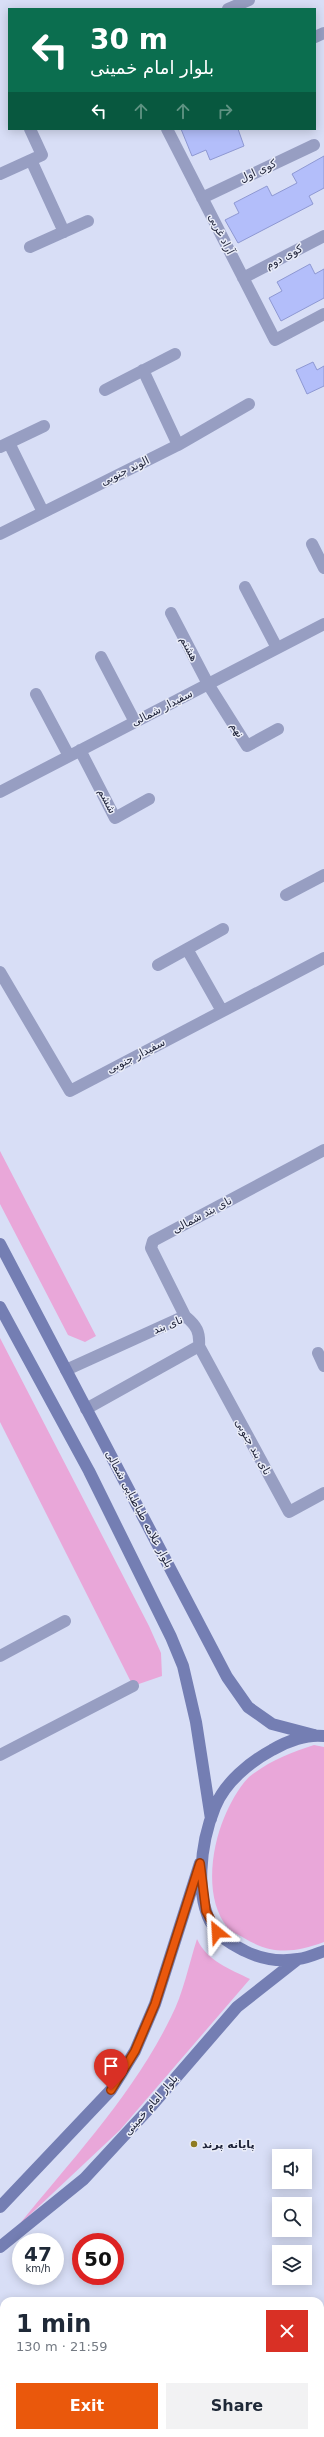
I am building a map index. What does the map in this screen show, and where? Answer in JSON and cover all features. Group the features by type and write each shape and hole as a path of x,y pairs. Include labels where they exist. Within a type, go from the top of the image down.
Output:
{"main road":[{"name":"بلوار علامه طباطبایی شمالی","path":"0,1244 227,1677 248,1707 272,1724 319,1735"},
{"path":"0,1307 89,1471 171,1637 183,1666 196,1722 211,1819"},
{"path":"0,2207 111,2090 135,2051 155,2004 200,1863 215,1806 228,1786 260,1757 282,1744 319,1735"},
{"path":"200,1863 206,1911 217,1932 232,1945 253,1955 271,1960 298,1959 324,1951"},
{"name":"بلوار امام خمینی","path":"0,2247 84,2178 147,2111 237,2007 298,1959"}],"street":[{"path":"232,8 249,0"},
{"path":"30,130 37,158 64,232"},
{"name":"آراد غربی","path":"168,130 275,340 324,314"},
{"name":"کوی اول","path":"202,198 314,145"},
{"path":"0,174 37,158"},
{"path":"30,247 88,220"},
{"name":"کوی دوم","path":"243,278 324,236"},
{"path":"105,390 175,354"},
{"path":"143,370 178,445"},
{"name":"الوند جنوبی","path":"0,534 178,445 249,404"},
{"path":"43,512 4,445 44,426"},
{"path":"312,544 324,568"},
{"path":"245,587 277,648"},
{"name":"هشتم","path":"171,613 208,684"},
{"name":"سفیدار شمالی","path":"0,792 277,648 323,628"},
{"path":"101,657 135,722"},
{"name":"نهم","path":"208,684 247,746 278,729"},
{"path":"36,694 68,756"},
{"name":"ششم","path":"80,750 116,818 149,799"},
{"path":"286,895 323,878"},
{"path":"158,965 223,929"},
{"path":"187,949 222,1012"},
{"name":"سفیدار جنوبی","path":"0,972 70,1090 324,958"},
{"name":"نای بند شمالی","path":"185,1316 151,1248 153,1242 324,1150"},
{"name":"نای بند","path":"66,1370 185,1316 194,1323 200,1333 199,1346"},
{"path":"86,1409 199,1346"},
{"name":"نای بند جنوبی","path":"199,1346 289,1512 324,1493"},
{"path":"318,1353 324,1366"},
{"path":"0,1656 65,1621"},
{"path":"0,1755 133,1686"}],"shaded area":[{"path":"0,1151 96,1336 85,1342 68,1335 0,1204"},
{"path":"0,1338 149,1626 161,1653 162,1676 133,1686 0,1422"},
{"path":"314,1745 324,1747 324,1942 293,1950 274,1950 254,1944 234,1932 228,1928 220,1917 215,1903 213,1889 213,1859 219,1830 229,1807 245,1781 264,1766"},
{"path":"197,1939 201,1947 213,1959 227,1968 250,1979 120,2130 18,2226 120,2100 156,2046 175,2008"}],"building":[{"path":"181,130 238,130 244,146 210,160 206,150 192,156"},
{"path":"324,156 324,188 309,196 313,204 238,243 225,220 239,213 234,203 267,186 272,196 297,183 292,174"},
{"path":"310,264 315,274 324,269 324,298 281,321 269,298 282,291 277,282"},
{"path":"313,362 317,370 324,366 324,386 307,394 296,370"}],"place":[{"name":"پایانه پرند","path":"194,2144"}],"route":[{"path":"111,2090 135,2051 155,2004 175,1936 200,1863 206,1911 217,1932"}]}
